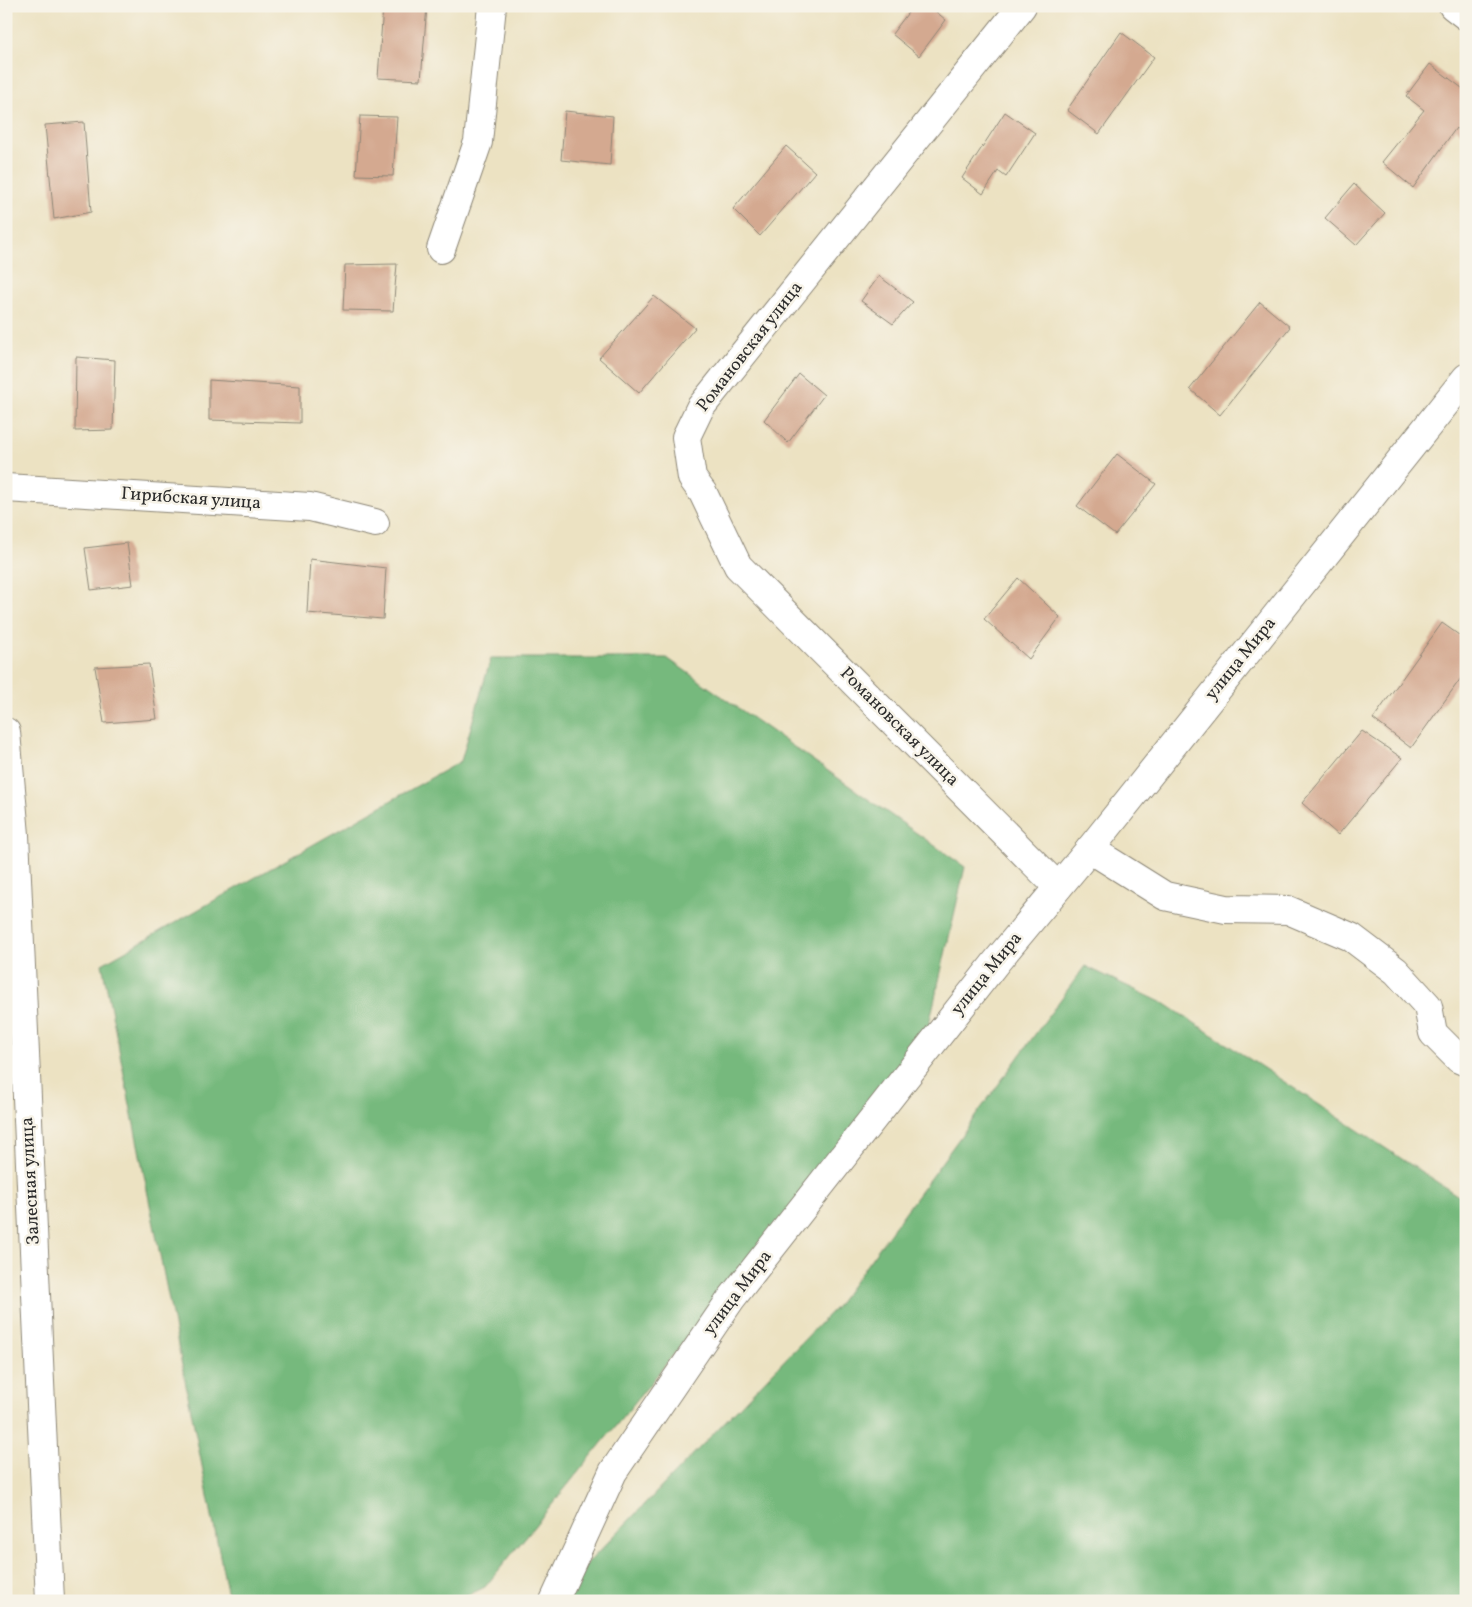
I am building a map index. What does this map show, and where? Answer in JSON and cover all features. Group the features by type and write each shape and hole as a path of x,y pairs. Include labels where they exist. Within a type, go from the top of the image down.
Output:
{"street":[{"path":"441,249 478,142 492,6"},
{"name":"Романовская улица","path":"1022,6 700,408 686,437 692,478 703,493 738,566 1058,887"},
{"path":"1453,6 1466,16"},
{"name":"улица Мира","path":"554,1601 613,1472 731,1299 997,961 1090,849 1466,378"},
{"name":"Гирибская улица","path":"6,488 310,507 375,523"},
{"name":"Залесная улица","path":"6,732 15,835 50,1601"},
{"path":"1090,849 1165,896 1226,909 1288,910 1351,937 1396,971 1428,1006 1433,1033 1459,1059 1466,1062"}],"green space":[{"path":"491,658 667,658 965,867 924,1046 485,1587 456,1601 229,1601 102,964 461,761"},
{"path":"1085,966 1167,1005 1466,1201 1466,1601 551,1601 836,1307"}],"building":[{"path":"383,6 427,6 421,80 378,78"},
{"path":"913,6 929,6 946,20 919,56 892,34"},
{"path":"1121,32 1154,57 1099,134 1067,110"},
{"path":"1430,64 1466,91 1466,129 1462,134 1456,128 1413,188 1382,162 1424,110 1406,96"},
{"path":"565,111 613,116 610,165 561,160"},
{"path":"1005,112 1035,133 1006,177 998,171 983,194 962,178"},
{"path":"360,116 397,117 393,176 356,175"},
{"path":"84,122 91,212 54,219 45,125"},
{"path":"786,146 815,172 760,236 733,209"},
{"path":"1354,184 1385,213 1356,245 1325,218"},
{"path":"397,264 393,311 343,310 345,265"},
{"path":"879,276 913,302 893,324 861,301"},
{"path":"654,296 695,328 639,393 599,358"},
{"path":"1260,302 1290,327 1220,415 1190,389"},
{"path":"76,357 115,360 113,430 75,431"},
{"path":"799,374 824,395 788,443 764,420"},
{"path":"209,380 300,386 300,423 209,420"},
{"path":"1117,454 1156,484 1115,535 1077,506"},
{"path":"127,543 133,585 91,590 85,548"},
{"path":"310,559 386,568 383,619 307,613"},
{"path":"1018,578 1060,617 1029,659 984,619"},
{"path":"1442,623 1466,640 1466,671 1411,748 1373,719"},
{"path":"149,664 157,719 104,723 95,667"},
{"path":"1362,731 1402,758 1338,835 1302,803"}]}
